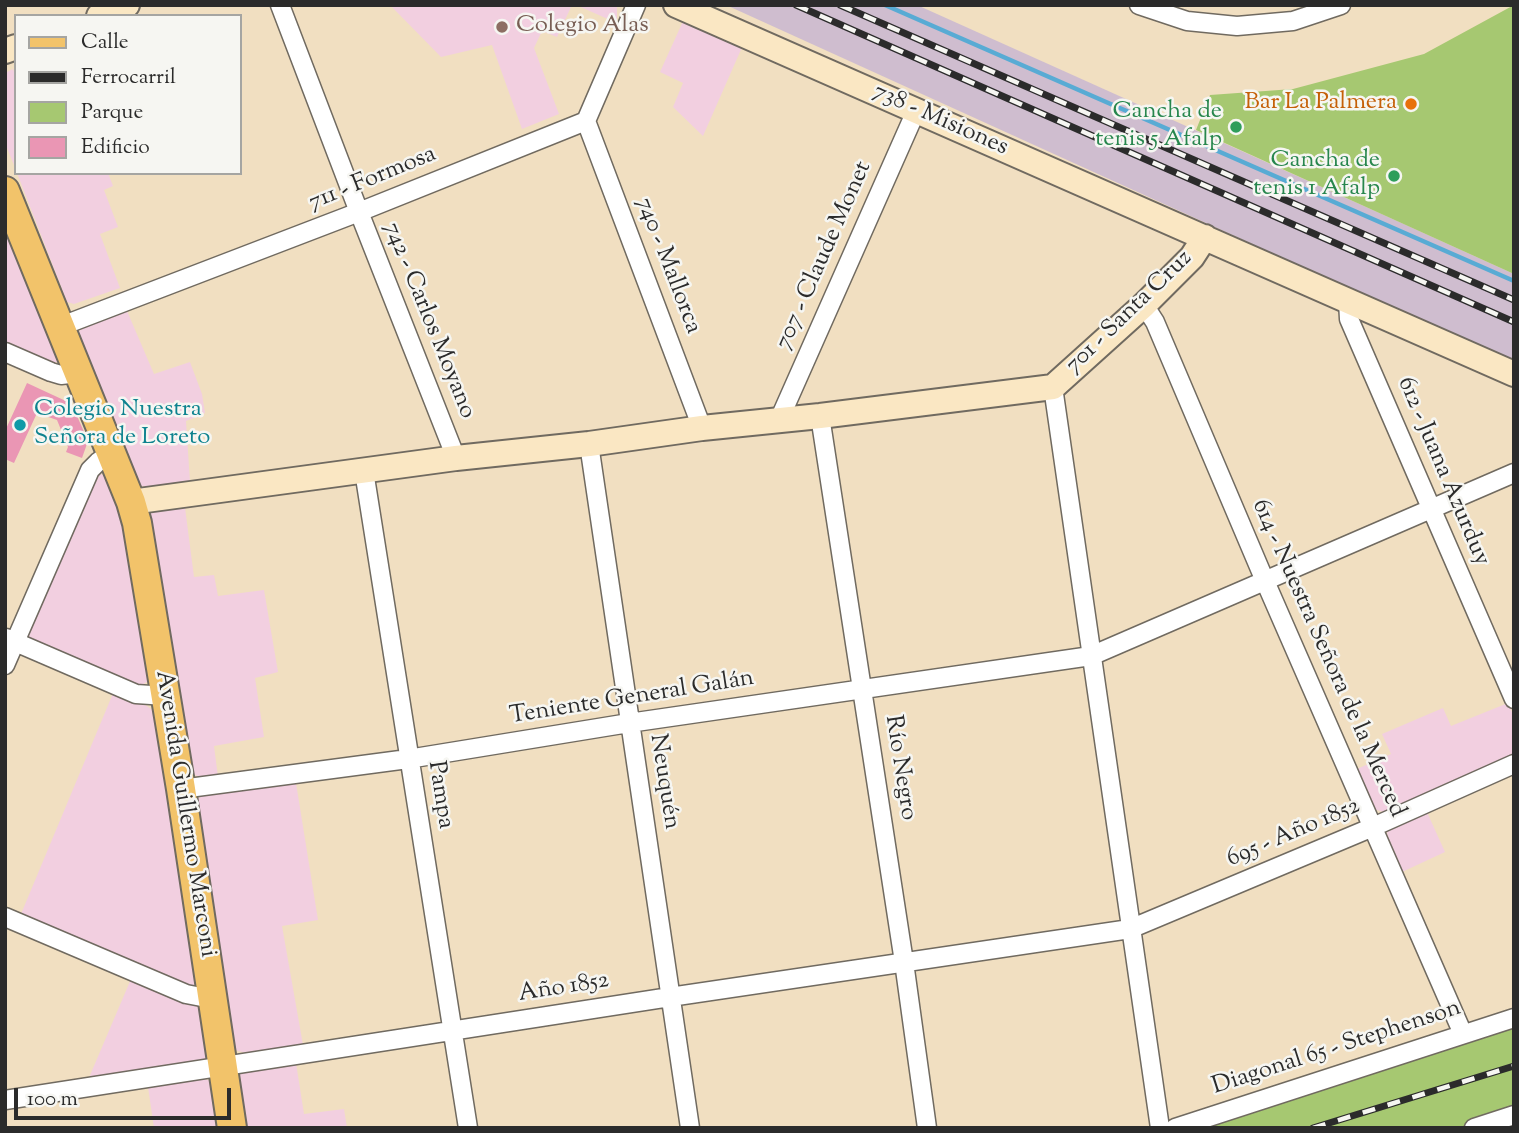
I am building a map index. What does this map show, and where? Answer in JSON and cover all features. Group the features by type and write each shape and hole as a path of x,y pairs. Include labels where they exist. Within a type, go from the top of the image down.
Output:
{"main road":[{"name":"Avenida Guillermo Marconi","path":"5,191 131,502 137,523 181,789 232,1128"}],"street":[{"path":"104,14 128,5"},
{"name":"742 - Carlos Moyano","path":"281,5 456,458"},
{"path":"586,121 636,5"},
{"name":"738 - Misiones","path":"676,5 1514,374"},
{"path":"1139,5 1187,21 1237,26 1293,21 1341,5"},
{"name":"707 - Claude Monet","path":"779,420 916,111"},
{"name":"711 - Formosa","path":"59,327 359,212 586,121"},
{"name":"740 - Mallorca","path":"586,121 702,428"},
{"name":"701 - Santa Cruz","path":"1053,387 1144,305 1192,257 1205,237"},
{"name":"612 - Juana Azurduy","path":"1348,301 1349,319 1514,699"},
{"name":"614 - Nuestra Señora de la Merced","path":"1144,305 1155,322 1463,1034"},
{"path":"5,352 61,375 78,373"},
{"path":"131,502 456,458 1053,387 1160,1128"},
{"name":"Río Negro","path":"820,416 927,1128"},
{"name":"Neuquén","path":"589,444 690,1128"},
{"path":"5,665 10,639 90,470 111,453"},
{"name":"Pampa","path":"363,471 468,1128"},
{"name":"Teniente General Galán","path":"181,789 408,759 861,688 1091,656 1514,473"},
{"path":"10,639 136,694 166,696"},
{"name":"695 - Año 1852","path":"1130,929 1373,827 1514,764"},
{"path":"5,917 186,994 212,999"},
{"name":"Año 1852","path":"5,1100 1130,929"},
{"name":"Diagonal 65 - Stephenson","path":"1175,1128 1514,1018"},
{"path":"1474,1128 1514,1115"}],"shaded area":[{"path":"390,5 572,5 557,37 542,31 534,48 559,114 522,129 492,45 441,57"},
{"path":"576,5 617,5 617,23"},
{"path":"726,5 917,5 1514,274 1514,363"},
{"path":"684,19 743,45 703,136 673,107 683,83 660,72"},
{"path":"13,69 14,72 14,165 5,143 5,73"},
{"path":"18,175 109,175 113,186 104,190 118,227 100,234 120,288 74,304 67,302"},
{"path":"5,205 60,357 57,362 51,364 5,345"},
{"path":"127,311 154,374 190,362 202,394 205,413 186,421 190,482 146,487 135,484 77,343 78,333 83,327"},
{"path":"101,474 106,477 123,520 148,674 147,682 142,685 136,686 31,641 26,636 95,476"},
{"path":"184,500 194,577 214,575 218,596 264,590 278,672 255,678 264,737 214,746 218,777 205,779 190,773 148,513 153,507"},
{"path":"114,691 156,713 197,981 193,987 182,987 21,914"},
{"path":"1508,703 1514,717 1514,758 1386,813 1374,809 1357,769 1391,754 1382,734 1443,708 1451,726"},
{"path":"296,783 318,920 282,926 303,1045 247,1053 231,1047 195,800 204,795"},
{"path":"1426,810 1445,852 1402,872 1388,842 1387,831"},
{"path":"131,979 197,1006 202,1011 209,1055 200,1062 88,1080"},
{"path":"296,1063 304,1114 344,1109 347,1128 244,1128 238,1078 241,1073"},
{"path":"202,1078 213,1082 222,1128 154,1128 148,1087"}],"green space":[{"path":"1514,5 1514,274 1196,130 1210,95 1293,89 1424,54"},
{"path":"1514,1018 1514,1115 1474,1128 1175,1128"}],"building":[{"name":"Colegio Nuestra Señora de Loreto","path":"27,383 68,402 74,409 88,441 82,458 66,452 68,447 57,420 37,413 14,463 5,459 5,431"}],"waterway":[{"path":"885,5 1514,281"}],"railway":[{"path":"796,5 1514,322"},
{"path":"840,5 1514,300"},
{"path":"1313,1128 1514,1066"}],"place":[{"name":"Colegio Alas","path":"502,27"},
{"name":"Bar La Palmera","path":"1411,104"},
{"name":"Cancha de tenis 5 Afalp","path":"1236,127"},
{"name":"Cancha de tenis 1 Afalp","path":"1394,176"},
{"name":"Colegio Nuestra Señora de Loreto","path":"20,425"}]}
